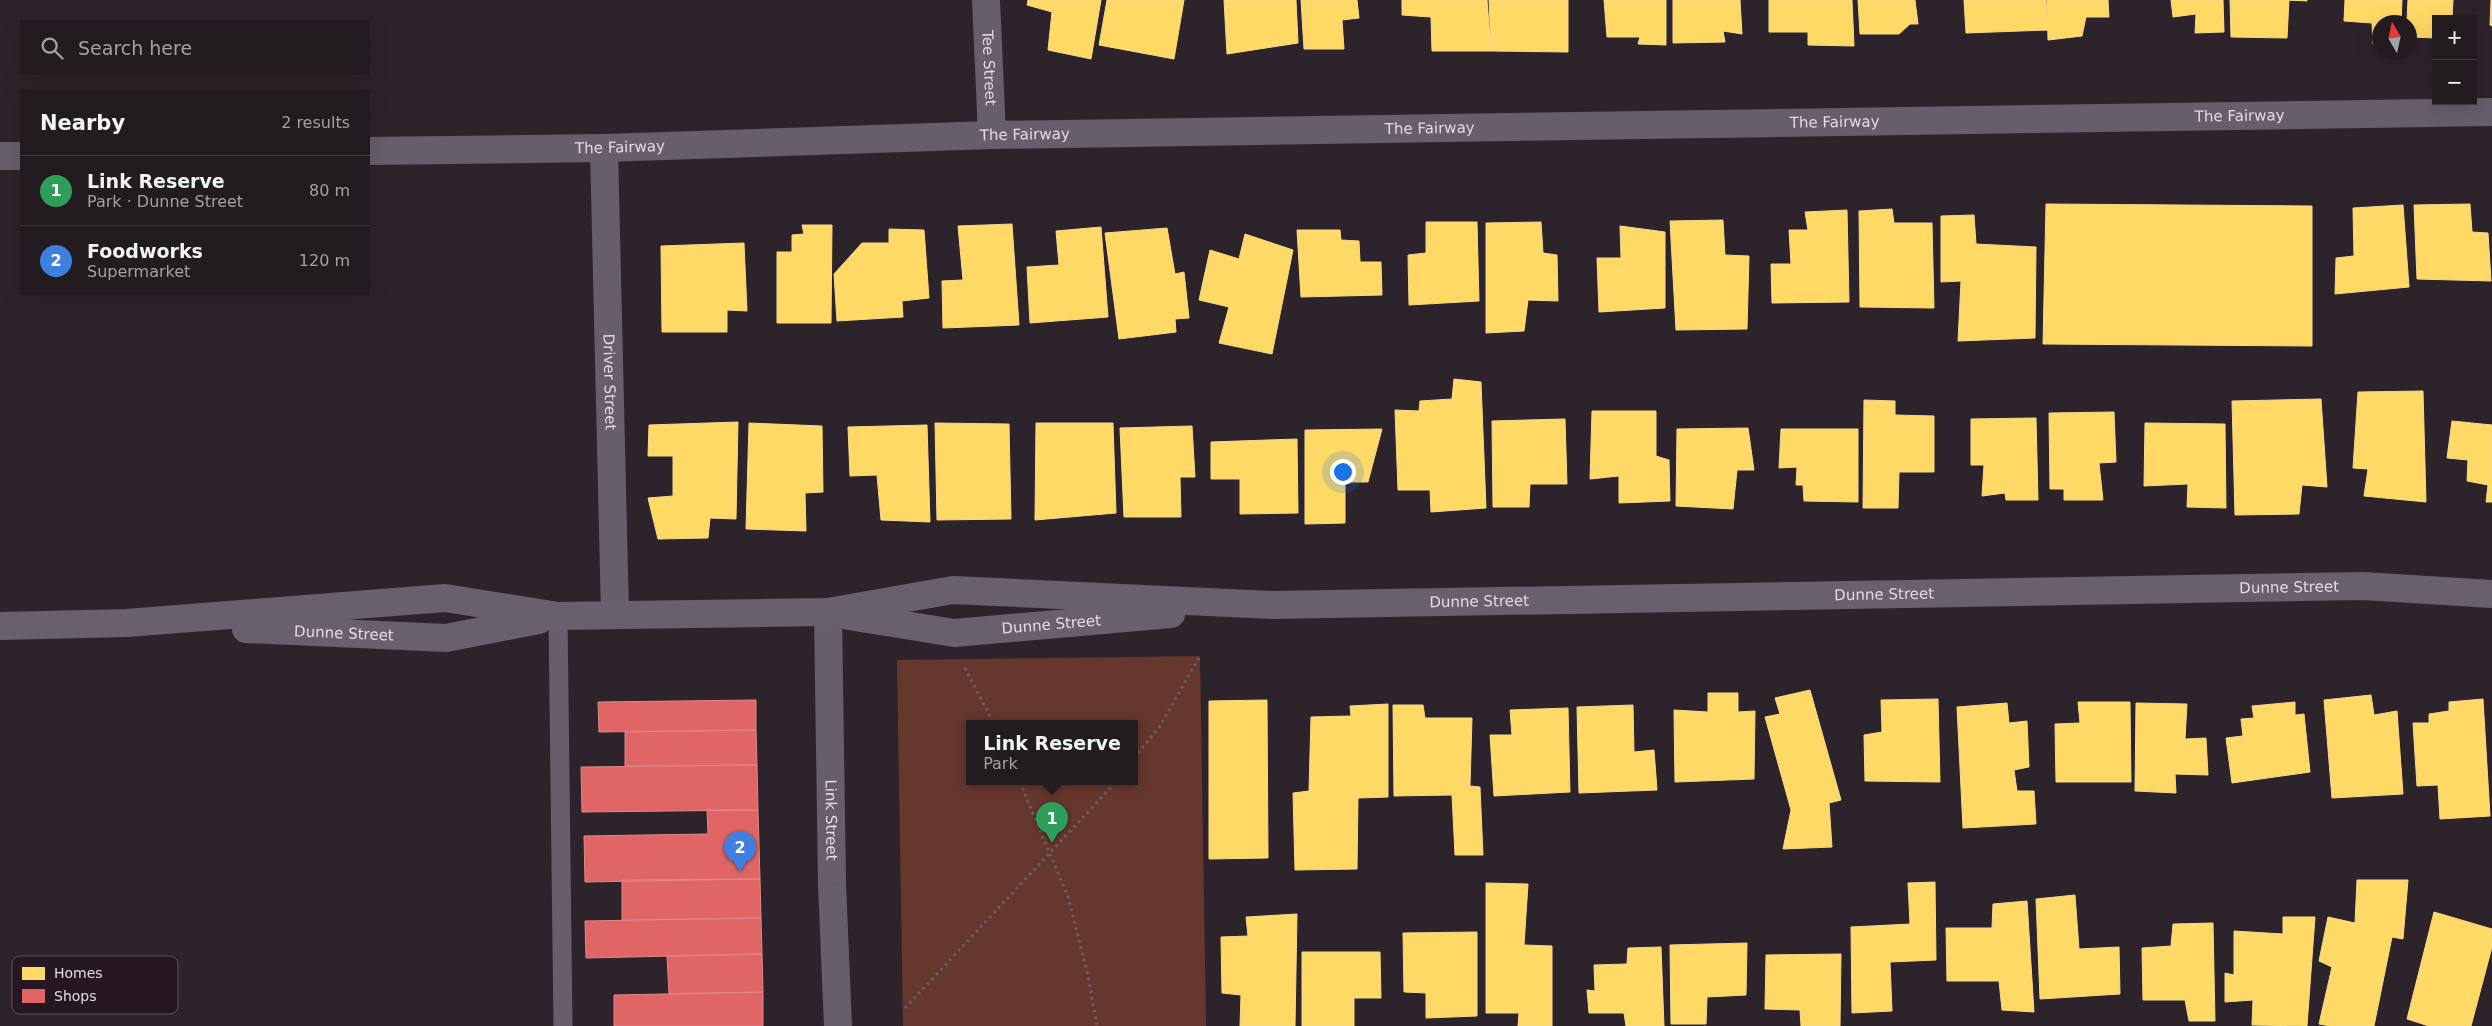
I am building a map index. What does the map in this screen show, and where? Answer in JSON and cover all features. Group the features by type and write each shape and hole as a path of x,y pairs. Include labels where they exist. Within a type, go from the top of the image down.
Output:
{"main road":[{"name":"Dunne Street","path":"0,626 127,623 445,598 558,616 828,612 953,590 1274,605 2363,586 2492,594"},
{"name":"Dunne Street","path":"828,612 954,633 1274,605"},
{"name":"Dunne Street","path":"127,623 446,638 558,616"}],"street":[{"name":"Tee Street","path":"986,0 992,135"},
{"name":"The Fairway","path":"370,151 604,148 992,135 2492,112"},
{"name":"Driver Street","path":"604,148 615,615"},
{"path":"0,156 20,156"},
{"name":"Link Street","path":"828,612 832,884 838,1026"}],"lane":[{"path":"558,616 563,1026"}],"path":[{"path":"1138,753 1160,726 1200,656"},
{"path":"964,667 992,720"},
{"path":"1021,785 1068,897 1088,975 1098,1026"},
{"path":"905,1008 1049,851 1113,785"}],"shaded area":[{"path":"1200,656 1206,1026 903,1026 897,660"}],"building: Homes":[{"path":"1028,0 1101,0 1091,59 1048,50 1052,12 1027,5"},
{"path":"1107,0 1184,0 1174,59 1099,45"},
{"path":"1224,0 1296,0 1298,43 1227,54"},
{"path":"1301,0 1357,0 1359,18 1342,20 1344,49 1304,49"},
{"path":"1402,0 1487,0 1491,51 1432,51 1431,17 1402,15"},
{"path":"1489,0 1568,0 1568,52 1491,51"},
{"path":"1604,0 1666,0 1666,45 1638,44 1640,37 1607,37"},
{"path":"1673,0 1740,0 1742,34 1723,31 1725,42 1673,43"},
{"path":"1769,0 1852,0 1854,46 1808,45 1808,32 1769,32"},
{"path":"1858,0 1915,0 1918,24 1910,24 1899,34 1860,34"},
{"path":"1964,0 2046,0 2048,30 1966,33"},
{"path":"2047,0 2108,0 2109,17 2086,17 2082,36 2048,40"},
{"path":"2171,0 2223,0 2224,32 2195,33 2196,14 2173,17"},
{"path":"2230,0 2289,0 2287,38 2231,37"},
{"path":"2345,0 2402,0 2401,15 2372,15 2372,23 2344,21"},
{"path":"2408,0 2453,0 2452,15 2432,15 2432,38 2417,37 2417,15 2407,15"},
{"path":"2492,0 2492,26 2490,25"},
{"path":"2046,204 2312,206 2312,346 2043,344"},
{"path":"2470,204 2472,232 2488,233 2491,281 2417,279 2414,205"},
{"path":"2403,205 2409,287 2335,294 2336,258 2354,256 2353,208"},
{"path":"1892,209 1894,223 1932,223 1934,308 1860,307 1859,211"},
{"path":"1847,210 1849,302 1772,303 1771,264 1791,264 1789,230 1808,230 1805,212"},
{"path":"1974,215 1976,244 2036,247 2035,338 1958,341 1961,281 1941,282 1941,216"},
{"path":"1723,220 1725,255 1749,256 1747,329 1676,330 1670,221"},
{"path":"1426,222 1477,222 1479,301 1409,305 1408,255 1426,253"},
{"path":"1541,222 1543,253 1557,255 1558,301 1528,300 1524,331 1486,333 1486,223"},
{"path":"1012,224 1019,325 943,328 942,281 963,280 958,226"},
{"path":"802,225 832,225 831,323 777,323 777,252 792,252 792,235 804,234"},
{"path":"1620,226 1665,232 1665,308 1599,312 1597,258 1621,258"},
{"path":"1101,227 1108,317 1030,323 1027,267 1059,265 1056,231"},
{"path":"1167,228 1175,274 1184,272 1189,318 1175,319 1176,332 1119,339 1105,233"},
{"path":"889,229 924,230 929,298 902,301 903,317 837,321 834,274 862,243 889,243"},
{"path":"1297,230 1340,230 1341,240 1359,241 1360,262 1381,262 1382,295 1301,297"},
{"path":"1245,234 1293,250 1272,354 1219,343 1229,307 1199,300 1210,250 1239,259"},
{"path":"744,243 747,311 727,310 727,332 662,332 661,246"},
{"path":"1454,379 1481,382 1486,508 1431,512 1430,490 1398,490 1395,410 1419,411 1420,401 1452,399"},
{"path":"2423,391 2426,502 2364,496 2368,469 2353,468 2358,392"},
{"path":"2321,399 2327,487 2302,485 2299,514 2235,515 2232,401"},
{"path":"1864,400 1895,401 1895,415 1934,416 1934,472 1899,472 1898,508 1863,508"},
{"path":"1592,411 1656,411 1656,456 1669,460 1670,501 1619,503 1619,476 1590,479"},
{"path":"2114,412 2116,462 2099,463 2103,500 2064,500 2064,489 2050,489 2049,413"},
{"path":"2036,418 2038,500 2006,500 2005,493 1982,496 1984,465 1971,465 1971,419"},
{"path":"1565,419 1567,484 1530,484 1529,507 1493,507 1492,421"},
{"path":"2452,421 2492,425 2492,502 2486,502 2488,485 2467,481 2468,460 2447,458"},
{"path":"738,422 736,519 710,518 708,538 658,539 648,498 673,496 673,456 648,456 649,425"},
{"path":"749,423 822,426 823,492 805,493 806,531 746,529"},
{"path":"935,423 1009,424 1011,519 937,520"},
{"path":"1036,423 1113,423 1116,513 1035,520"},
{"path":"2145,423 2225,424 2226,508 2187,507 2188,484 2144,486"},
{"path":"927,425 930,522 881,520 877,475 850,476 848,427"},
{"path":"1192,426 1195,477 1180,477 1181,517 1124,517 1120,428"},
{"path":"1748,428 1754,470 1737,470 1733,509 1676,506 1677,429"},
{"path":"1382,429 1368,482 1345,482 1345,523 1305,524 1305,430"},
{"path":"1781,429 1858,429 1858,502 1804,501 1803,485 1796,485 1797,467 1779,468"},
{"path":"1297,439 1298,513 1240,514 1240,479 1211,479 1211,442"},
{"path":"1810,690 1841,800 1829,803 1832,847 1783,849 1791,810 1765,717 1780,714 1775,698"},
{"path":"1708,693 1738,693 1738,712 1755,711 1754,779 1675,782 1674,710 1708,712"},
{"path":"2371,695 2374,715 2397,711 2403,794 2332,798 2324,700"},
{"path":"1938,699 1940,782 1865,781 1864,735 1882,732 1881,700"},
{"path":"2483,699 2490,816 2440,819 2438,785 2417,786 2413,723 2429,723 2429,714 2449,711 2449,702"},
{"path":"1267,700 1268,858 1209,859 1209,701"},
{"path":"2078,702 2130,702 2131,782 2056,782 2055,724 2080,723"},
{"path":"2295,702 2295,715 2304,714 2310,772 2232,783 2226,738 2243,736 2241,719 2254,718 2252,706"},
{"path":"2007,703 2009,723 2027,721 2029,767 2014,770 2017,791 2034,791 2036,824 1963,828 1957,707"},
{"path":"2136,703 2187,704 2185,739 2206,738 2208,775 2175,774 2176,793 2135,791"},
{"path":"1388,704 1388,797 1358,798 1357,869 1295,870 1293,793 1309,791 1311,717 1351,716 1350,706"},
{"path":"1393,705 1423,705 1425,718 1472,718 1470,786 1480,787 1483,855 1455,855 1452,795 1394,796"},
{"path":"1633,705 1634,752 1654,750 1657,790 1579,793 1577,707"},
{"path":"1568,708 1570,792 1494,796 1490,735 1512,735 1510,710"},
{"path":"2357,880 2408,880 2403,939 2392,937 2374,1026 2330,1026 2319,1024 2332,967 2319,961 2328,917 2355,923"},
{"path":"1935,882 1936,960 1890,962 1892,1011 1852,1013 1851,927 1910,924 1908,883"},
{"path":"1486,883 1528,884 1524,945 1552,946 1552,1026 1518,1026 1519,1013 1486,1013"},
{"path":"2075,895 2079,949 2119,947 2120,994 2040,999 2036,899"},
{"path":"2027,901 2034,1012 2002,1010 1999,981 1947,981 1946,928 1992,928 1993,904"},
{"path":"2434,912 2492,929 2492,947 2471,1026 2429,1026 2407,1019"},
{"path":"1297,914 1295,1026 1240,1026 1241,995 1222,993 1221,937 1248,936 1246,917"},
{"path":"2283,917 2315,917 2307,1026 2252,1025 2253,1000 2225,1002 2225,973 2234,975 2234,931 2283,934"},
{"path":"2213,923 2215,1021 2189,1021 2185,1000 2143,1000 2142,948 2171,946 2173,924"},
{"path":"1477,932 1477,1016 1426,1018 1426,993 1404,992 1403,933"},
{"path":"1747,943 1746,995 1707,997 1706,1024 1671,1024 1670,945"},
{"path":"1661,947 1664,1026 1626,1026 1624,1013 1589,1013 1587,990 1595,991 1594,965 1627,964 1628,948"},
{"path":"1302,952 1380,952 1381,998 1354,998 1354,1026 1302,1026"},
{"path":"1841,954 1840,1026 1801,1026 1800,1010 1765,1009 1766,955"}],"building: Shops":[{"path":"756,700 756,730 599,732 598,702"},
{"path":"756,730 757,765 625,766 625,732"},
{"path":"757,765 758,810 582,812 581,767"},
{"path":"707,810 758,810 760,879 585,882 584,836 708,834"},
{"path":"760,879 761,918 622,920 622,880"},
{"path":"761,918 762,954 586,958 585,921"},
{"path":"762,954 763,992 669,994 667,956"},
{"path":"763,992 763,1026 614,1026 614,995"}],"place":[{"name":"Link Reserve","path":"1052,843"},
{"name":"Foodworks","path":"740,872"}]}
